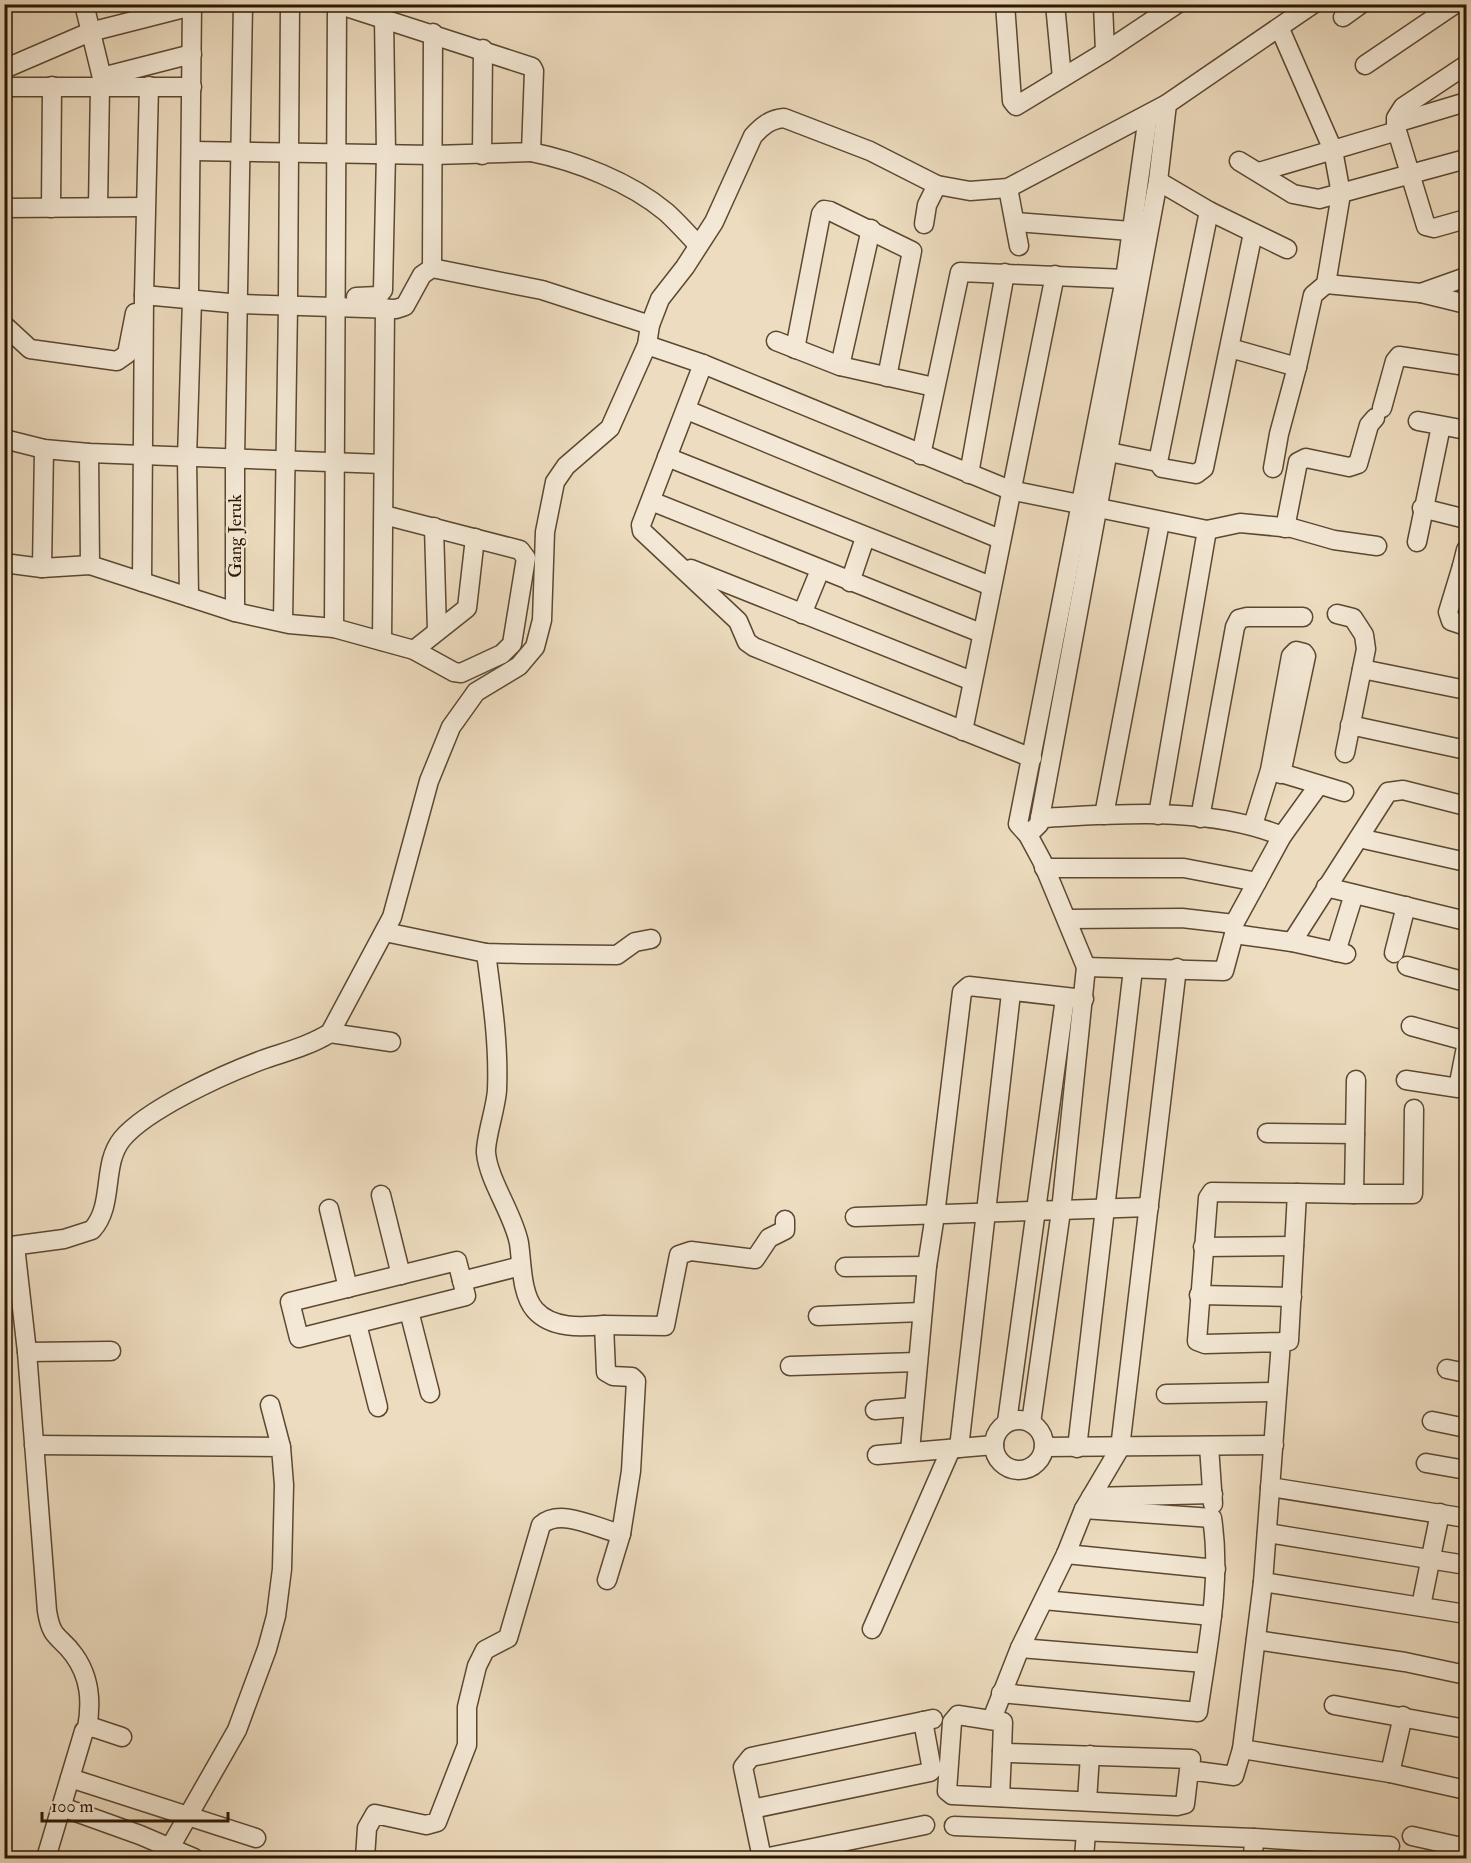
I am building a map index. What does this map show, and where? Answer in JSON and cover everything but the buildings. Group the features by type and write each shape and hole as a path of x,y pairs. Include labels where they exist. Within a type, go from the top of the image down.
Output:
{"street":[{"path":"84,4 102,83 98,207"},
{"name":"Gang Jeruk","path":"235,612 235,460 243,4"},
{"path":"284,622 290,4"},
{"path":"334,628 337,4 526,63 534,71 531,152"},
{"path":"1005,4 1013,105 1019,105 1105,52 1149,14 1177,4"},
{"path":"1055,4 1062,78"},
{"path":"1103,4 1105,52"},
{"path":"46,1858 87,1728 90,1710 89,1686 74,1655 54,1636 50,1628 27,1352 10,1246 64,1239 92,1230 102,1215 108,1171 117,1146 133,1128 154,1113 246,1066 318,1041 330,1033 385,932 399,896 429,781 451,727 467,701 492,680 526,660 538,640 542,620 545,532 555,482 566,466 610,428 647,345 650,325 660,299 714,222 753,136 765,124 780,118 870,151 937,185 970,191 1008,188 1148,116 1280,29 1297,10 1313,4"},
{"path":"1343,17 1361,4"},
{"path":"1365,65 1455,4"},
{"path":"4,69 90,32 192,5 187,458 189,597"},
{"path":"335,302 375,297 383,292 386,153 384,18"},
{"path":"1273,468 1311,298 1326,284 1341,194 1333,150 1280,29"},
{"path":"432,268 433,33"},
{"path":"482,154 483,49"},
{"path":"102,83 192,54"},
{"path":"1467,65 1402,107 1397,115 1397,127 1426,226 1434,228 1467,219"},
{"path":"4,87 102,83 192,87"},
{"path":"51,208 52,86"},
{"path":"142,582 141,456 149,86"},
{"path":"1259,172 1333,150 1467,102"},
{"path":"1028,835 1039,824 1131,231 1158,181 1167,104"},
{"path":"1031,1423 1059,1211 1086,967 1068,919 1044,868 1028,835 1018,824 1090,507 1109,452 1143,211 1148,116"},
{"path":"192,151 433,155 531,152 559,158 642,195 667,214 698,245"},
{"path":"1239,162 1302,197 1328,198 1467,159"},
{"path":"1158,181 1209,211 1287,249"},
{"path":"924,224 927,205 937,185"},
{"path":"1008,188 1019,246"},
{"path":"4,208 145,207"},
{"path":"795,350 820,214 824,210 830,211 912,251 887,377"},
{"path":"1209,211 1158,462 1165,470 1196,474 1202,471 1253,232"},
{"path":"1015,222 1131,231"},
{"path":"840,366 871,229"},
{"path":"144,296 335,302 385,308 405,306 422,274 432,268 542,290 650,325"},
{"path":"921,455 958,274 964,271 1125,279"},
{"path":"969,474 1005,273"},
{"path":"963,731 1055,275"},
{"path":"1421,293 1467,277"},
{"path":"1326,284 1421,293 1467,304"},
{"path":"4,325 30,349 117,361 127,354 135,313 144,296"},
{"path":"382,641 385,308"},
{"path":"776,341 840,366 934,387"},
{"path":"647,345 704,364 1010,490 1207,530 1240,524 1285,528 1334,540 1377,546"},
{"path":"1230,348 1297,367"},
{"path":"1285,528 1298,462 1306,458 1350,467 1358,464 1369,425 1378,413 1395,361 1399,356 1467,366"},
{"path":"704,364 667,457 642,531 681,565 738,621 747,642 1032,758"},
{"path":"687,410 1000,539"},
{"path":"1418,421 1467,430"},
{"path":"1417,542 1422,508 1441,426"},
{"path":"4,439 44,449 89,453 383,464"},
{"path":"42,568 44,449"},
{"path":"1109,452 1158,462"},
{"path":"89,453 90,565"},
{"path":"667,457 865,538 991,586"},
{"path":"651,501 981,633"},
{"path":"1422,508 1467,519"},
{"path":"384,515 520,550 526,558 515,638 502,654 492,680"},
{"path":"1104,815 1161,522"},
{"path":"434,527 437,631"},
{"path":"1158,815 1207,530"},
{"path":"414,650 467,608 475,538"},
{"path":"850,582 865,538"},
{"path":"1465,561 1448,616 1454,622 1467,626"},
{"path":"4,563 42,568 90,565 235,612 284,622 334,628 414,650 454,672 460,673 502,654"},
{"path":"681,565 972,681"},
{"path":"802,615 820,570"},
{"path":"1337,614 1353,618 1364,635 1366,649 1345,753"},
{"path":"1200,818 1235,627 1239,620 1247,617 1303,617"},
{"path":"1253,825 1275,772 1306,656 1296,651 1292,656 1275,772"},
{"path":"1362,669 1467,690"},
{"path":"1350,725 1467,750"},
{"path":"1275,772 1344,792"},
{"path":"1086,967 1178,968 1220,972 1224,970 1234,929 1257,882 1282,836 1318,786"},
{"path":"1292,942 1384,797 1391,790 1403,790 1467,806"},
{"path":"1040,818 1104,815 1200,818 1253,825 1282,836"},
{"path":"1359,838 1467,862"},
{"path":"1044,868 1184,868 1257,882"},
{"path":"1326,887 1467,921"},
{"path":"1068,919 1182,918 1341,953 1354,894"},
{"path":"1394,952 1406,906"},
{"path":"385,932 486,953 617,956 635,942 651,939"},
{"path":"486,953 498,1052 497,1102 486,1151 516,1232 532,1304 543,1316 561,1325 665,1326 679,1255 691,1251 755,1259 769,1238 785,1230 785,1220"},
{"path":"1407,966 1467,982"},
{"path":"992,1719 1020,1648 1087,1503 1120,1448 1178,968"},
{"path":"1077,1448 1133,969"},
{"path":"910,1450 927,1266 962,992 969,986 1011,993 1083,999"},
{"path":"872,1629 955,1449 986,1214 1011,993"},
{"path":"1007,1422 1065,998"},
{"path":"1411,1026 1467,1041"},
{"path":"330,1033 391,1042"},
{"path":"1406,1080 1462,1089 1467,1047"},
{"path":"1354,1194 1356,1080"},
{"path":"1297,1193 1289,1341 1199,1342 1196,1338 1203,1247 1208,1198 1212,1192 1413,1194 1414,1109"},
{"path":"1268,1133 1355,1134"},
{"path":"381,1195 401,1275"},
{"path":"855,1217 1149,1207"},
{"path":"329,1209 348,1288"},
{"path":"1203,1247 1294,1246"},
{"path":"457,1261 466,1296 299,1338 290,1302 401,1275 457,1261"},
{"path":"462,1281 522,1266"},
{"path":"845,1266 927,1266"},
{"path":"1199,1295 1292,1297"},
{"path":"409,1311 430,1393"},
{"path":"818,1316 922,1312"},
{"path":"357,1324 378,1407"},
{"path":"604,1325 606,1372 613,1376 632,1377 637,1383 631,1471 621,1534 607,1580"},
{"path":"1190,1770 1234,1776 1242,1749 1263,1582 1281,1342"},
{"path":"27,1352 111,1351"},
{"path":"790,1366 917,1362"},
{"path":"1447,1369 1467,1373"},
{"path":"1166,1394 1277,1392"},
{"path":"167,1854 190,1817 214,1767 237,1730 267,1650 276,1616 283,1527 281,1448 270,1405"},
{"path":"875,1410 913,1407"},
{"path":"1020,1420 1031,1423 1040,1431 1044,1448 1043,1455 1035,1465 1024,1470 1012,1470 1001,1464 994,1454 998,1430 1007,1422 1020,1420"},
{"path":"1432,1421 1467,1428"},
{"path":"34,1445 281,1448"},
{"path":"877,1455 910,1450 994,1445"},
{"path":"1044,1448 1274,1445"},
{"path":"1001,1693 1198,1712 1212,1616 1216,1569 1209,1446"},
{"path":"1426,1463 1467,1470"},
{"path":"1270,1487 1467,1518"},
{"path":"1087,1503 1213,1494"},
{"path":"1087,1503 1212,1518"},
{"path":"1421,1606 1440,1514"},
{"path":"365,1858 367,1828 375,1814 426,1825 437,1822 466,1745 467,1707 477,1666 485,1650 508,1638 541,1525 554,1518 573,1520 621,1534"},
{"path":"1267,1533 1467,1565"},
{"path":"1065,1554 1216,1569"},
{"path":"1263,1582 1467,1614"},
{"path":"1044,1600 1212,1616"},
{"path":"1256,1640 1405,1662 1467,1675"},
{"path":"1020,1648 1205,1663"},
{"path":"1334,1705 1467,1729"},
{"path":"1000,1797 1003,1722 958,1715 954,1718 947,1791 952,1795 1182,1805 1186,1800 1191,1759 1002,1751"},
{"path":"1390,1773 1403,1716"},
{"path":"752,1809 930,1772 932,1770 928,1720 751,1757 743,1767 752,1809 763,1858 925,1825"},
{"path":"87,1728 92,1727 122,1737"},
{"path":"1242,1749 1390,1773 1467,1790"},
{"path":"1087,1801 1090,1755"},
{"path":"70,1778 256,1838"},
{"path":"62,1808 140,1835 167,1854 194,1858"},
{"path":"954,1826 1390,1845"},
{"path":"1084,1858 1086,1832"},
{"path":"1412,1836 1467,1848"},
{"path":"1253,1858 1254,1838"}]}
